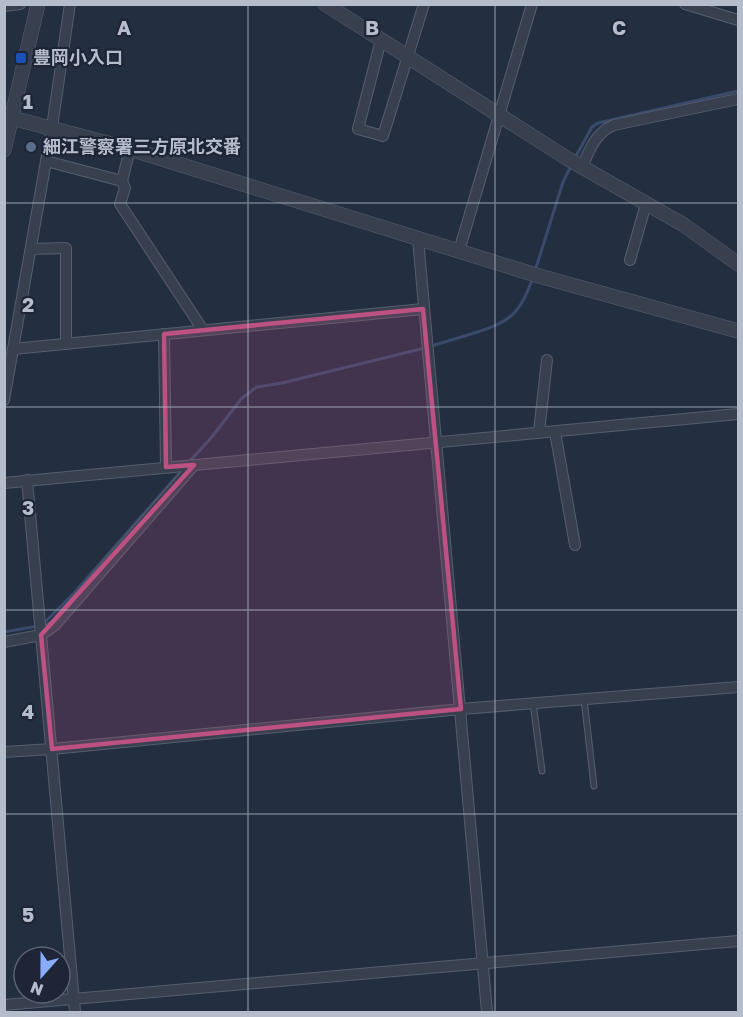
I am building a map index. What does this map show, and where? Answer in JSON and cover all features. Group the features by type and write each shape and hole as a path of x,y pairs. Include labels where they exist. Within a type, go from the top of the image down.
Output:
{"street":[{"path":"4,6 20,4"},
{"path":"4,150 8,117 38,4"},
{"path":"4,400 52,127 70,4"},
{"path":"326,4 576,164 684,225 738,264"},
{"path":"381,40 358,129 383,136 424,4"},
{"path":"459,251 532,4"},
{"path":"685,4 738,20"},
{"path":"576,164 603,130 614,125 738,99"},
{"path":"8,117 130,149 534,274 738,331"},
{"path":"130,149 122,182 125,188 120,204 203,330"},
{"path":"46,161 122,182"},
{"path":"630,260 646,204"},
{"path":"418,239 487,1012"},
{"path":"31,249 66,248 66,344"},
{"path":"13,349 423,309"},
{"path":"164,334 171,467"},
{"path":"539,432 547,360"},
{"path":"4,483 738,414"},
{"path":"555,432 575,545"},
{"path":"4,642 41,633 55,625 192,465"},
{"path":"27,480 75,1012"},
{"path":"4,752 461,709 738,687"},
{"path":"4,1005 738,941"}],"lane":[{"path":"584,699 594,786"},
{"path":"533,703 542,771"}],"highlighted area":[{"path":"423,309 461,709 52,749 41,635 194,465 166,467 164,334"}],"waterway":[{"path":"575,158 592,127 598,123 738,91"},
{"path":"535,271 563,182 572,164"},
{"path":"431,346 484,330 504,321 518,309 533,277"},
{"path":"188,463 242,398 257,387 425,348"},
{"path":"44,623 74,593 182,470"},
{"path":"4,632 38,626"}],"place":[{"name":"豊岡小入口","path":"21,58"},
{"name":"細江警察署三方原北交番","path":"31,147"}]}
